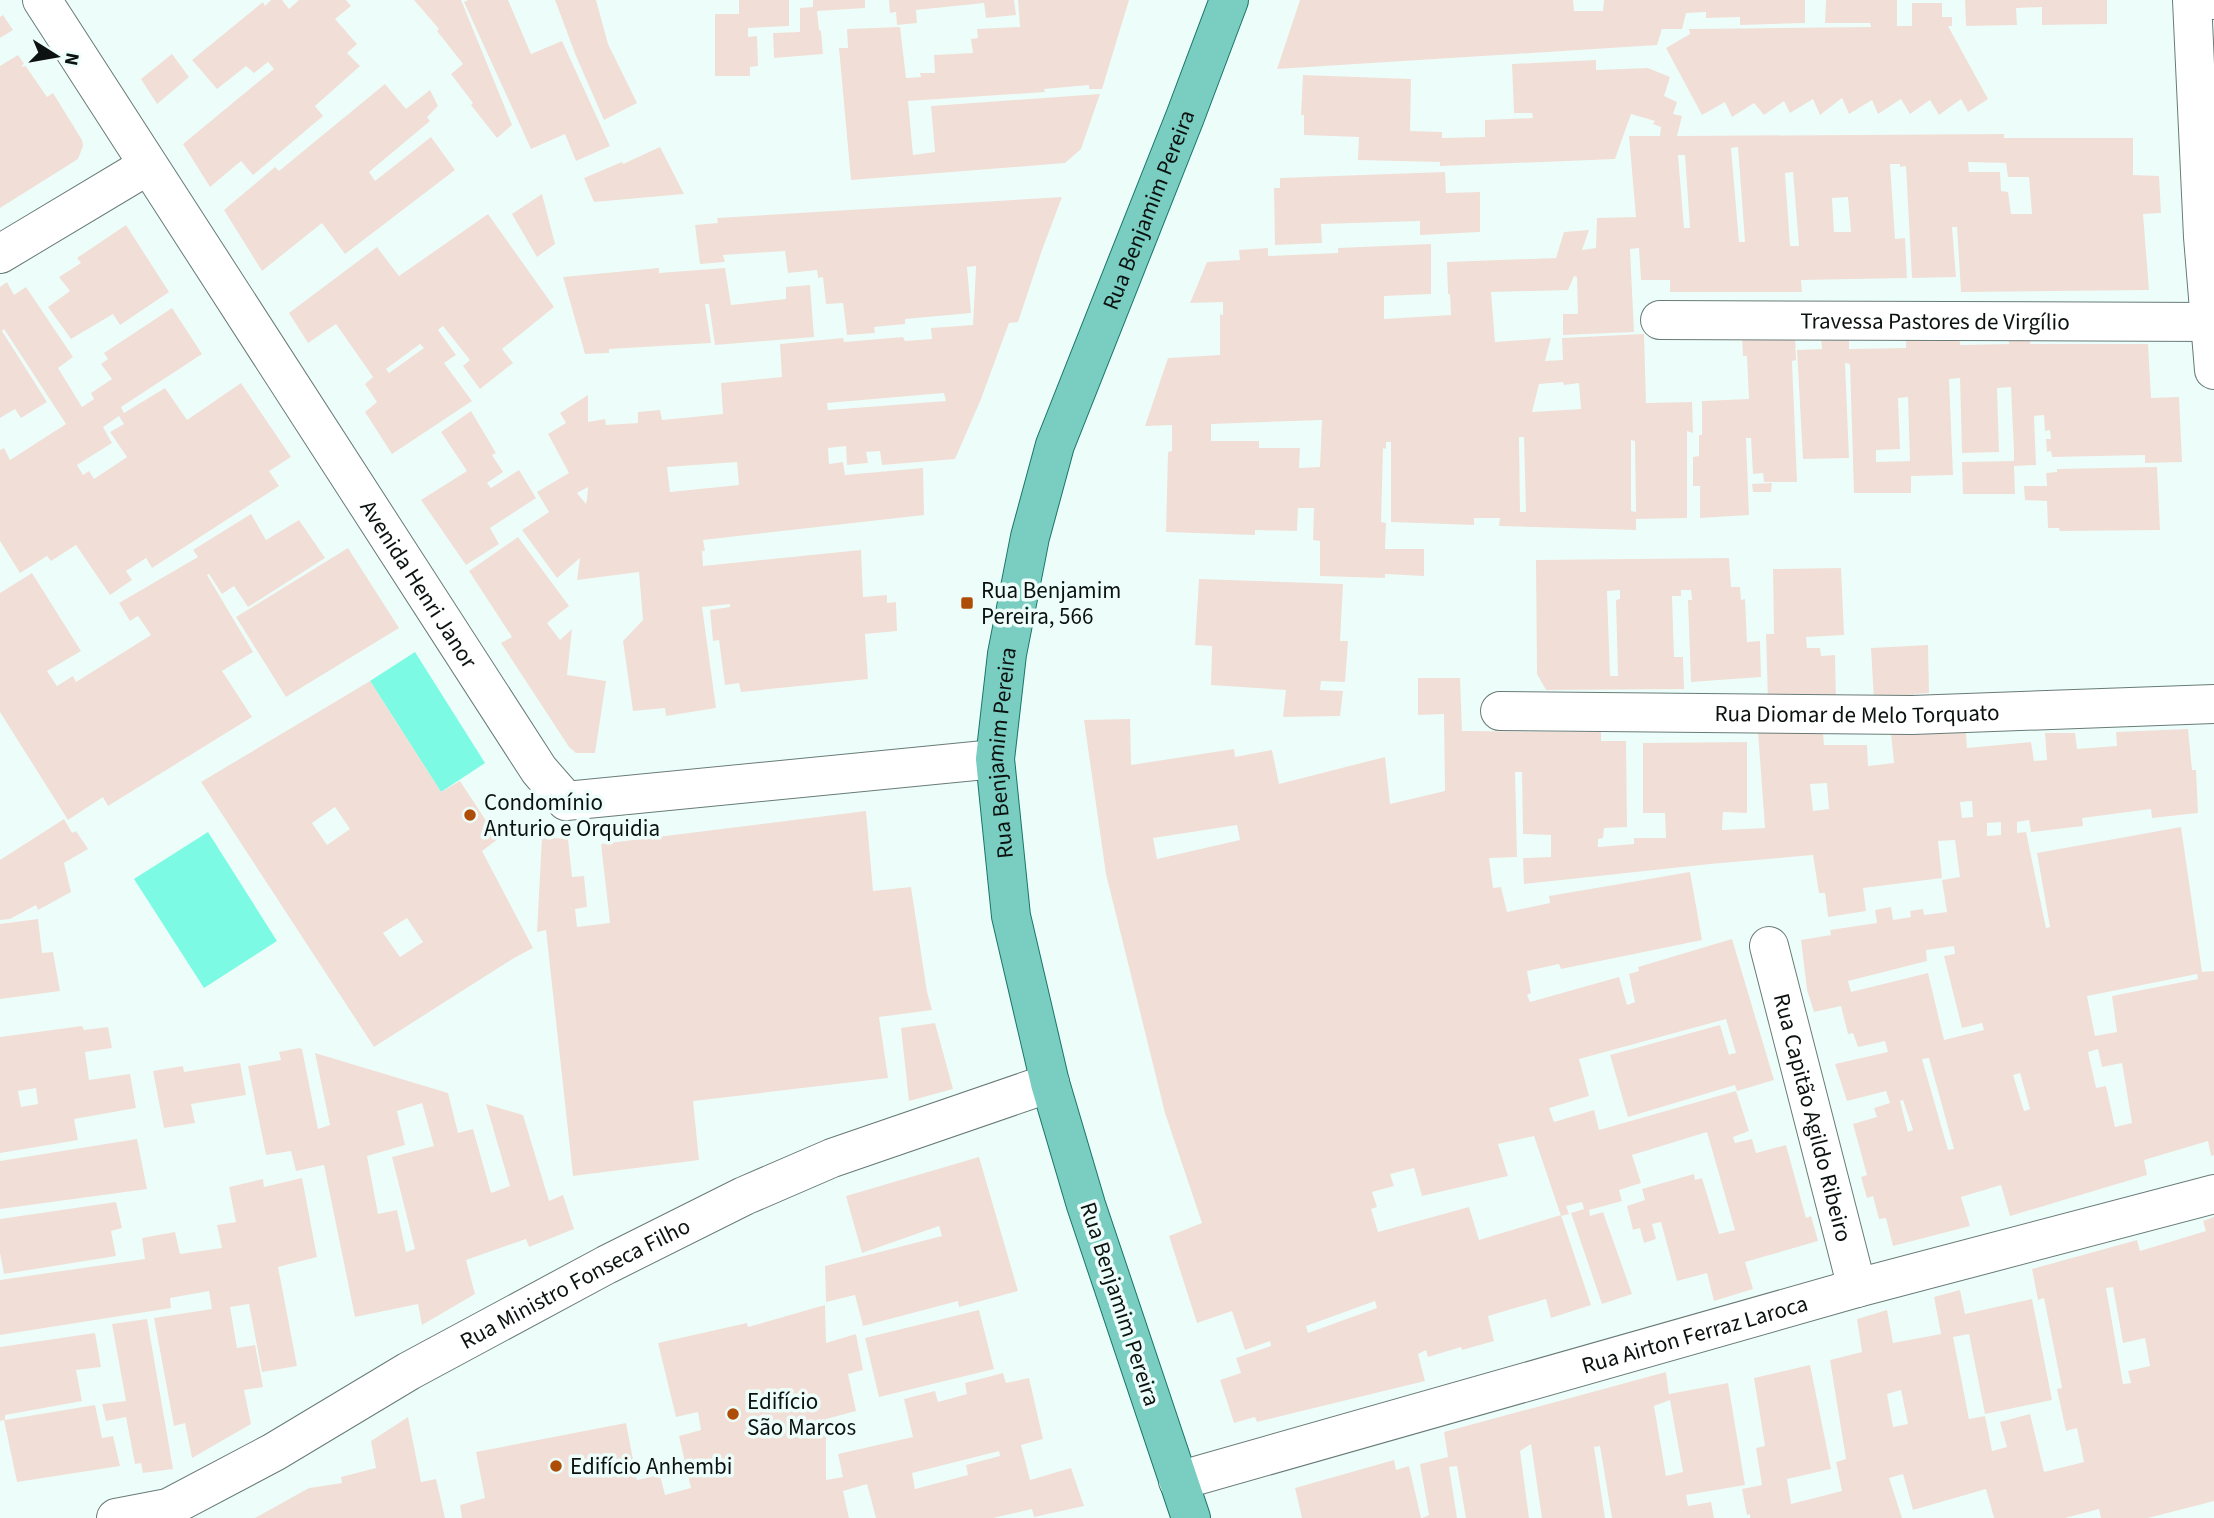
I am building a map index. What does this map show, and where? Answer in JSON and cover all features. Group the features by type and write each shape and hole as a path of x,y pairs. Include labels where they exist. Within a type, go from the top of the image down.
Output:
{"main road":[{"name":"Rua Benjamim Pereira","path":"1191,1518 1086,1205 1051,1083 1011,916 995,759 1007,654 1030,537 1055,445 1229,0"}],"street":[{"name":"Avenida Henri Janor","path":"42,0 539,770 566,801 995,759"},
{"path":"2192,0 2214,370"},
{"path":"0,254 147,166"},
{"name":"Travessa Pastores de Virgílio","path":"1660,320 2210,322"},
{"name":"Rua Diomar de Melo Torquato","path":"1500,711 1682,715 1912,715 2214,704"},
{"name":"Rua Capitão Agildo Ribeiro","path":"1769,946 1857,1288"},
{"name":"Rua Ministro Fonseca Filho","path":"116,1518 169,1513 409,1371 606,1265 744,1196 831,1158 1051,1083"},
{"name":"Rua Airton Ferraz Laroca","path":"1178,1481 1857,1288 2214,1194"}],"green space":[{"path":"415,652 485,763 441,792 370,681"},
{"path":"208,832 277,941 204,988 134,879"}],"building":[{"path":"271,0 282,0 289,9 299,0 346,0 351,6 335,19 357,44 347,53 360,66 315,106 323,116 253,175 241,161 210,187 183,144 274,69 268,62 254,73 246,66 217,89 192,60 263,2 265,6"},
{"path":"414,0 461,0 512,125 497,138 451,74 463,64 437,31 439,29"},
{"path":"508,0 531,54 562,41 610,146 576,161 565,134 531,149 464,2"},
{"path":"555,0 596,0 608,44 637,103 604,120"},
{"path":"739,0 789,0 789,26 748,28 748,37 757,36 758,66 750,67 750,76 715,76 715,14 739,14"},
{"path":"813,0 865,0 865,8 817,11 823,54 774,58 773,33 800,32 800,8 813,7"},
{"path":"889,0 1014,0 1016,15 986,18 984,3 916,10 917,23 897,25 896,12 890,13"},
{"path":"1018,0 1129,0 1102,89 1089,89 1089,85 1044,89 1045,92 908,101 913,155 935,152 931,106 1100,94 1081,149 1065,163 851,180 839,48 848,48 847,29 900,27 906,78 921,77 920,73 935,73 934,55 973,53 971,39 978,38 977,29 1020,27"},
{"path":"1300,0 1573,0 1574,11 1603,11 1604,0 1805,0 1805,23 1740,25 1740,17 1706,18 1706,12 1686,13 1682,29 1662,29 1657,45 1277,69"},
{"path":"1826,0 1897,0 1897,26 1912,26 1912,3 1942,3 1942,17 1952,17 1952,26 1948,26 1988,99 1968,112 1961,99 1939,115 1930,100 1910,114 1901,99 1878,114 1872,100 1849,114 1842,98 1820,115 1813,99 1790,113 1784,101 1764,115 1754,103 1732,117 1725,102 1702,115 1666,48 1690,34 1689,29 1871,27 1870,23 1825,23"},
{"path":"1965,0 2107,0 2107,24 2042,25 2042,7 2016,8 2017,25 1966,26"},
{"path":"3,15 13,30 0,38 0,17"},
{"path":"172,54 189,77 157,104 141,79"},
{"path":"18,55 47,97 53,93 83,146 78,159 0,208 0,66"},
{"path":"1596,60 1596,70 1648,68 1670,77 1664,96 1677,102 1673,114 1682,116 1677,136 2004,134 2004,138 2133,138 2133,175 2159,176 2161,213 2143,214 2149,290 1961,292 1957,227 1952,227 1956,277 1912,278 1906,166 1890,164 1895,239 1905,238 1907,278 1801,280 1802,292 1670,292 1670,280 1641,280 1639,248 1630,249 1634,332 1563,335 1563,314 1578,314 1577,277 1574,276 1568,290 1491,292 1495,342 1551,338 1545,361 1563,360 1562,338 1644,334 1646,403 1692,402 1693,433 1687,431 1687,518 1636,519 1636,530 1499,526 1500,518 1474,518 1474,525 1391,522 1391,442 1386,442 1386,449 1383,448 1381,522 1386,523 1385,549 1424,549 1424,576 1320,576 1320,541 1313,540 1314,508 1298,508 1297,531 1255,530 1255,535 1166,532 1168,452 1172,451 1172,425 1145,426 1168,358 1220,355 1220,314 1223,315 1223,302 1190,303 1207,262 1240,260 1239,250 1268,248 1268,256 1338,253 1338,248 1431,244 1431,294 1384,296 1384,319 1451,315 1447,262 1556,258 1564,232 1589,230 1582,250 1596,248 1597,218 1636,217 1629,136 1660,136 1661,127 1653,124 1655,121 1631,114 1615,159 1440,166 1440,162 1358,160 1359,137 1304,135 1304,115 1301,115 1303,75 1411,79 1410,131 1442,132 1442,138 1485,137 1485,120 1533,118 1532,113 1514,113 1512,64","holes":["1738,147 1745,242 1739,242 1731,148","1678,155 1685,155 1690,228 1684,228","1968,162 2006,163 2008,177 2029,177 2032,214 2011,214 2008,192 2001,191 2000,172 1969,172","1793,172 1799,246 1790,246 1785,173","1848,197 1851,232 1834,232 1832,198","1579,383 1581,409 1532,412 1539,384","1322,420 1320,467 1299,468 1300,448 1259,448 1259,441 1211,441 1211,424","1519,437 1524,437 1526,512 1520,512","1631,440 1635,441 1636,512 1631,511"]},
{"path":"385,84 406,109 430,90 438,106 427,117 430,121 369,172 375,181 431,137 455,170 345,254 322,223 262,271 224,210 275,167 279,171"},
{"path":"660,147 684,194 594,202 584,178"},
{"path":"1445,172 1446,193 1480,192 1480,232 1420,235 1420,221 1321,224 1322,243 1275,245 1274,188 1280,188 1280,178"},
{"path":"542,194 555,244 537,257 512,214"},
{"path":"1062,197 1018,322 1009,323 955,459 882,465 880,451 866,452 868,463 847,465 846,446 828,448 829,464 843,462 845,475 923,468 924,515 703,540 703,566 861,550 863,597 887,595 887,603 896,602 897,631 865,634 868,679 741,692 739,683 725,685 719,640 713,641 710,610 730,607 730,604 702,607 716,708 666,716 665,708 633,711 623,641 643,620 639,572 577,580 580,558 557,578 522,530 549,512 537,492 569,473 548,434 566,423 560,413 588,395 588,422 605,419 606,425 638,423 638,412 660,410 662,420 723,414 721,383 782,377 780,344 843,338 844,342 903,337 905,341 932,339 931,328 973,325 976,266 967,267 971,313 905,319 905,324 874,327 875,333 847,335 843,303 826,304 823,277 818,278 817,270 788,273 785,251 723,255 725,262 700,264 695,225 718,223 717,218","holes":["944,393 946,401 828,410 827,403","737,462 739,485 670,492 667,467","588,487 586,504 577,493"]},
{"path":"488,214 554,307 502,349 513,363 480,389 463,366 470,360 443,326 439,329 456,355 444,363 472,401 392,454 365,412 377,402 365,384 373,377 336,324 308,343 289,313 377,247 399,276","holes":["420,344 424,348 389,373 386,369"]},
{"path":"126,225 169,292 120,325 113,314 71,339 48,307 70,291 59,277 81,263 77,258"},
{"path":"659,268 659,273 725,268 731,305 786,299 786,287 810,285 814,337 715,345 709,304 705,304 711,343 609,349 609,353 585,354 563,277"},
{"path":"7,282 14,295 26,287 73,357 58,368 82,407 94,399 91,393 112,379 101,364 108,359 104,353 172,308 202,354 121,407 124,413 165,388 187,420 241,383 291,457 269,471 279,486 152,568 146,558 126,571 132,580 110,595 76,545 51,561 47,556 20,573 0,541 0,450 4,448 10,460 66,424 4,329 2,331 47,402 21,418 15,409 0,418 0,287","holes":["119,416 124,424 110,432 127,457 94,479 89,471 83,475 77,465 112,443 103,427"]},
{"path":"1906,333 1959,333 1960,345 2009,344 2008,334 2031,334 2030,344 2148,344 2151,398 2179,397 2182,462 2145,463 2145,455 2052,457 2051,451 2047,452 2046,439 2051,439 2050,430 2045,431 2044,415 2034,416 2036,465 2014,466 2015,494 1963,494 1962,462 2014,461 2011,387 1997,388 1999,452 1962,453 1960,378 1949,379 1953,475 1911,476 1911,493 1854,493 1850,364 1845,363 1849,458 1803,459 1797,350 1822,349 1821,335 1849,334 1849,349 1906,348","holes":["1908,397 1910,461 1876,462 1876,450 1900,449 1898,398"]},
{"path":"1795,335 1796,360 1792,361 1797,482 1764,482 1763,473 1753,474 1751,438 1746,438 1749,515 1700,518 1700,486 1693,486 1693,457 1699,456 1702,401 1749,399 1747,356 1743,356 1742,336"},
{"path":"471,411 496,453 492,455 503,472 487,483 491,488 519,470 536,498 490,528 499,544 466,565 421,500 467,471 441,432"},
{"path":"2157,467 2160,530 2060,531 2059,528 2048,528 2047,501 2025,500 2024,486 2047,486 2046,473 2057,472 2057,469"},
{"path":"1772,483 1771,492 1753,492 1752,484"},
{"path":"251,514 266,540 299,520 325,558 248,607 234,586 222,594 209,574 207,575 253,652 222,671 252,717 108,806 103,797 68,820 0,712 0,593 32,573 81,651 47,671 57,686 73,676 76,682 151,635 138,616 130,621 119,603 198,557 193,550"},
{"path":"518,537 569,606 547,623 560,640 572,629 567,675 606,681 595,753 576,753 569,747 501,643 512,637 469,571"},
{"path":"348,548 399,628 286,697 236,617"},
{"path":"1729,558 1731,587 1740,587 1741,600 1745,599 1747,642 1760,641 1761,677 1691,682 1688,600 1692,600 1691,590 1681,590 1681,596 1672,596 1674,657 1683,657 1684,689 1546,690 1537,674 1536,560","holes":["1620,590 1620,599 1616,600 1618,676 1610,676 1607,591"]},
{"path":"1841,568 1844,635 1806,637 1807,648 1820,648 1821,656 1835,655 1836,702 1768,701 1766,634 1774,634 1773,569"},
{"path":"1199,579 1343,584 1340,641 1348,641 1345,682 1321,681 1320,690 1343,691 1340,716 1283,717 1286,690 1211,685 1212,646 1195,645"},
{"path":"1928,645 1929,693 1914,694 1914,700 1874,701 1871,648"},
{"path":"1418,678 1460,678 1462,731 1601,732 1601,741 1626,741 1627,827 1604,828 1603,838 1598,839 1598,847 1634,844 1634,838 1666,838 1665,813 1643,813 1643,743 1747,742 1747,813 1723,812 1722,830 1765,828 1758,732 1823,732 1824,745 1867,745 1868,766 1894,763 1891,733 1966,733 1967,748 2031,742 2034,761 2047,760 2045,733 2075,733 2077,749 2117,746 2116,732 2188,729 2192,770 2196,770 2198,813 2152,818 2151,809 2082,818 2083,826 2031,832 2029,820 2017,822 2017,833 2026,832 2046,928 2050,927 2037,853 2181,827 2202,972 2214,971 2214,1155 2211,1156 2208,1141 2144,1160 2147,1175 2010,1216 2001,1185 1961,1197 1970,1226 1893,1246 1886,1218 1879,1219 1873,1196 1867,1198 1861,1177 1867,1175 1853,1124 1877,1117 1874,1108 1890,1103 1886,1091 1847,1101 1835,1064 1888,1052 1885,1041 1858,1047 1853,1033 1848,1034 1841,1006 1814,1012 1807,990 1801,940 1831,935 1830,930 1877,923 1875,910 1891,907 1893,920 1911,917 1910,911 1923,909 1924,915 1947,912 1942,880 1960,877 1955,840 1938,841 1942,878 1863,888 1866,911 1828,917 1825,893 1819,893 1813,855 1524,884 1523,858 1551,857 1551,835 1523,834 1522,772 1515,772 1517,857 1489,858 1493,888 1501,887 1507,912 1550,903 1549,896 1690,872 1702,940 1561,969 1559,964 1527,971 1531,993 1527,995 1530,1002 1619,977 1627,1005 1635,1002 1629,974 1639,971 1638,967 1732,939 1774,1080 1737,1091 1735,1085 1628,1117 1610,1055 1720,1025 1729,1055 1736,1053 1726,1019 1579,1059 1589,1096 1549,1108 1554,1122 1594,1110 1599,1130 1736,1091 1749,1131 1733,1137 1735,1143 1752,1139 1756,1153 1786,1145 1806,1218 1811,1216 1818,1241 1745,1262 1753,1289 1714,1301 1707,1273 1677,1281 1661,1222 1652,1224 1656,1239 1644,1243 1640,1228 1633,1230 1627,1206 1645,1200 1642,1189 1694,1174 1695,1180 1702,1178 1719,1234 1735,1230 1707,1132 1632,1155 1641,1183 1619,1190 1622,1201 1589,1210 1590,1216 1603,1212 1632,1294 1602,1304 1571,1213 1584,1209 1582,1202 1566,1206 1569,1214 1561,1216 1591,1305 1551,1318 1546,1299 1488,1316 1494,1341 1428,1357 1426,1350 1418,1354 1425,1381 1257,1422 1255,1417 1234,1423 1220,1380 1241,1373 1236,1358 1271,1346 1270,1341 1245,1350 1232,1311 1197,1323 1169,1236 1202,1223 1165,1113 1106,874 1084,720 1130,719 1131,765 1234,749 1235,757 1272,750 1279,784 1385,757 1390,804 1445,791 1444,714 1418,715","holes":["1827,783 1829,809 1813,811 1810,784","1972,801 1973,817 1962,818 1960,802","2001,822 2001,835 1987,836 1987,823","1237,825 1240,840 1157,859 1153,838","1954,946 1955,954 1944,956 1962,1028 1982,1023 1984,1030 1944,1040 1928,973 1851,992 1848,981 1927,961 1926,950","2197,974 2198,979 2112,996 2117,1032 2095,1036 2087,996","2098,1049 2102,1067 2122,1063 2132,1123 2115,1127 2106,1086 2096,1088 2088,1052","1929,1058 1954,1149 1948,1150 1922,1059","2020,1073 2030,1109 2024,1111 2013,1075","1903,1100 1913,1130 1908,1132 1900,1101","1534,1136 1561,1215 1479,1240 1469,1207 1378,1232 1371,1209 1377,1207 1372,1192 1394,1186 1390,1174 1414,1168 1422,1196 1508,1176 1498,1144","1375,1301 1377,1308 1308,1333 1306,1326"]},
{"path":"370,681 441,792 460,781 498,839 482,851 533,948 374,1047 201,782","holes":["335,807 350,829 327,845 312,823","407,918 423,942 400,957 383,933"]},
{"path":"866,811 873,891 911,887 932,1010 879,1017 888,1078 693,1101 699,1160 573,1176 546,930 537,932 542,837 568,839 572,877 584,876 587,907 575,909 577,927 610,923 601,844"},
{"path":"64,819 72,833 76,831 88,849 64,863 71,892 38,910 36,905 10,919 0,920 0,860"},
{"path":"38,919 42,953 53,952 60,991 0,999 0,924"},
{"path":"935,1023 953,1089 909,1101 901,1028"},
{"path":"82,1026 84,1030 108,1027 112,1048 85,1052 89,1080 130,1074 136,1108 74,1119 78,1140 0,1153 0,1037","holes":["36,1088 38,1104 21,1107 18,1091"]},
{"path":"302,1049 318,1129 330,1125 315,1053 448,1093 458,1133 473,1129 491,1193 510,1186 486,1104 523,1115 549,1201 563,1195 574,1229 529,1247 526,1239 466,1260 475,1294 422,1325 418,1304 355,1317 324,1165 296,1171 291,1151 266,1155 248,1066 281,1060 279,1052","holes":["422,1103 434,1146 392,1157 415,1249 406,1252 397,1210 378,1214 367,1156 405,1145 397,1111"]},
{"path":"240,1063 246,1095 191,1104 195,1123 164,1128 153,1071 183,1066 184,1072"},
{"path":"137,1139 147,1189 0,1209 0,1161"},
{"path":"979,1157 1018,1291 959,1307 958,1301 863,1326 855,1295 826,1302 825,1266 942,1236 939,1226 862,1253 846,1196"},
{"path":"302,1178 317,1257 278,1267 297,1366 262,1372 249,1304 230,1307 237,1348 255,1345 263,1387 244,1390 251,1424 192,1458 185,1423 174,1426 154,1318 212,1309 209,1291 170,1298 171,1308 0,1335 0,1280 145,1259 142,1238 175,1232 180,1254 222,1248 217,1225 236,1222 229,1187 263,1179 264,1187"},
{"path":"116,1202 122,1228 111,1231 116,1256 4,1274 0,1253 0,1219"},
{"path":"2214,1217 2214,1501 2148,1518 2101,1518 2099,1509 2065,1518 1994,1518 1986,1489 1913,1510 1903,1474 1889,1478 1902,1518 1750,1518 1750,1514 1747,1515 1742,1489 1762,1485 1756,1448 1765,1446 1754,1378 1810,1365 1831,1469 1787,1479 1791,1504 1842,1491 1836,1462 1846,1459 1830,1360 1862,1352 1857,1319 1887,1310 1893,1343 1941,1334 1934,1297 1960,1290 1965,1314 2032,1299 2052,1400 1985,1414 1969,1334 1953,1337 1969,1419 1985,1416 1992,1451 2007,1447 2000,1422 2030,1414 2044,1472 2084,1462 2077,1428 2066,1431 2057,1389 2062,1388 2044,1298 2038,1300 2032,1269 2137,1240 2140,1251 2206,1231 2203,1221","holes":["2113,1287 2123,1343 2145,1338 2150,1366 2128,1371 2131,1383 2123,1384 2106,1288","1901,1390 1908,1424 1893,1427 1887,1394"]},
{"path":"825,1305 826,1343 856,1334 863,1370 848,1374 856,1411 826,1419 826,1480 843,1477 838,1454 913,1437 904,1399 935,1391 938,1402 967,1394 965,1383 1003,1373 1006,1383 1029,1378 1043,1439 1021,1445 1030,1480 1071,1468 1084,1506 1034,1517 1032,1509 993,1518 876,1518 867,1484 843,1491 849,1518 462,1518 460,1505 485,1498 476,1452 626,1423 637,1480 660,1475 665,1495 691,1488 679,1436 701,1430 698,1412 676,1417 658,1343 747,1323 748,1327","holes":["999,1451 1000,1456 966,1465 968,1475 915,1489 912,1473"]},
{"path":"979,1310 994,1369 879,1397 865,1338"},
{"path":"147,1319 173,1469 143,1473 141,1463 135,1464 126,1417 106,1421 102,1404 126,1401 112,1324"},
{"path":"95,1333 101,1367 76,1370 82,1401 5,1415 5,1420 95,1405 102,1438 113,1436 120,1466 17,1482 4,1420 0,1421 0,1347"},
{"path":"1666,1372 1669,1394 1728,1383 1745,1485 1686,1495 1688,1506 1711,1502 1714,1518 1612,1518 1600,1446 1594,1447 1605,1518 1542,1518 1531,1444 1520,1451 1529,1518 1466,1518 1457,1466 1449,1467 1457,1518 1422,1518 1429,1515 1420,1464 1448,1457 1444,1432","holes":["1670,1400 1683,1472 1666,1476 1654,1406"]},
{"path":"408,1417 421,1482 436,1479 445,1518 255,1518 309,1488 342,1483 341,1477 376,1468 371,1441"},
{"path":"1394,1460 1396,1470 1409,1466 1421,1518 1302,1518 1295,1488"}],"place":[{"name":"Rua Benjamim Pereira, 566","path":"967,603"},
{"name":"Condomínio Anturio e Orquidia","path":"470,815"},
{"name":"Edifício São Marcos","path":"733,1414"},
{"name":"Edifício Anhembi","path":"556,1466"}]}
